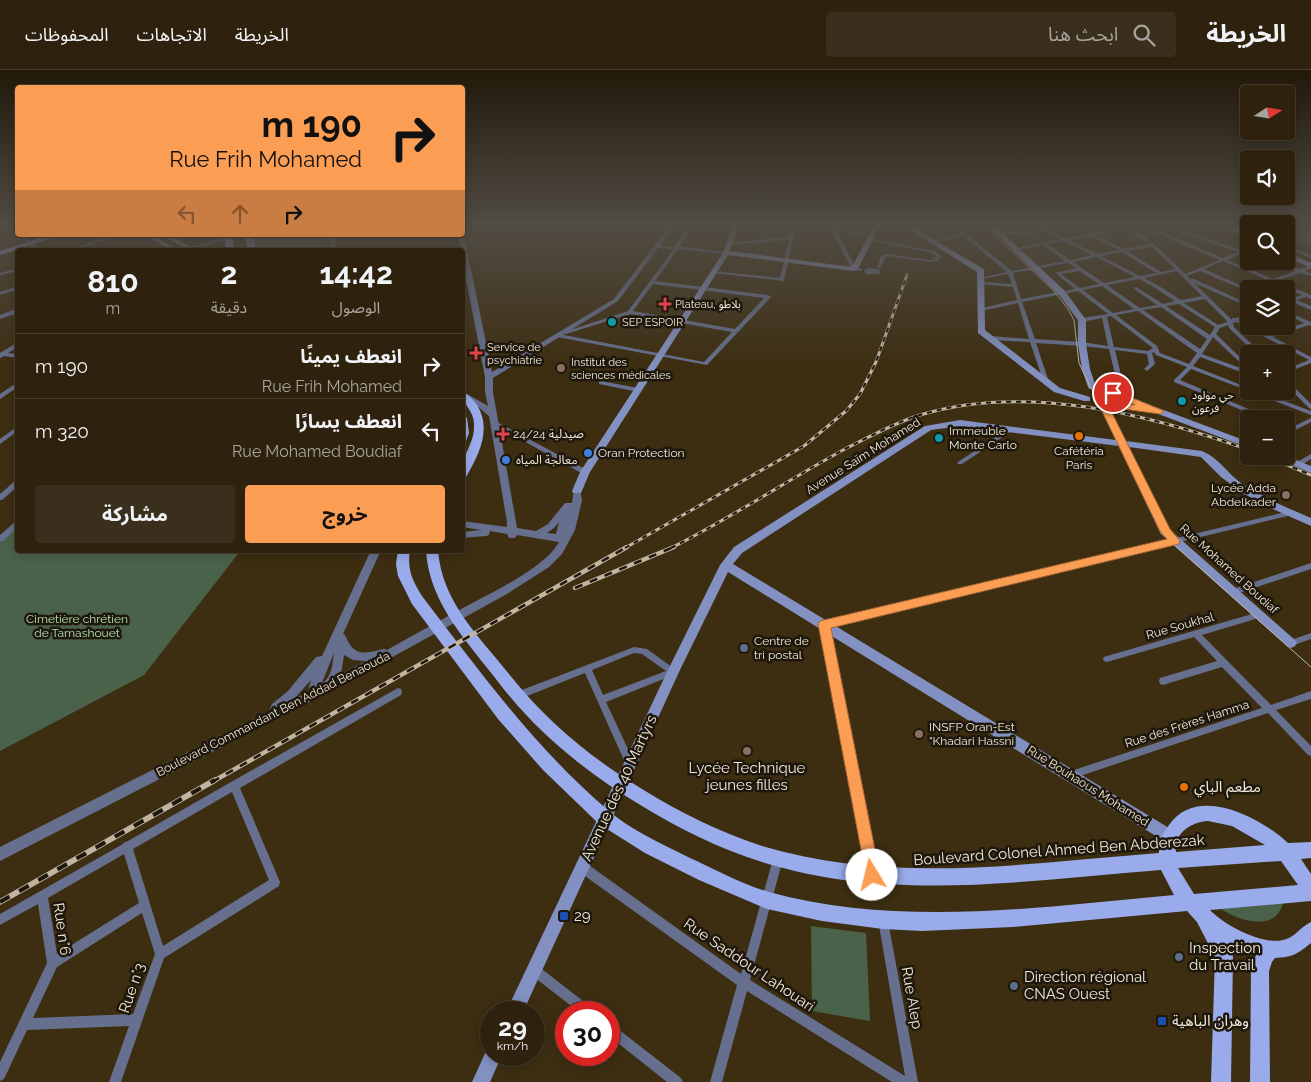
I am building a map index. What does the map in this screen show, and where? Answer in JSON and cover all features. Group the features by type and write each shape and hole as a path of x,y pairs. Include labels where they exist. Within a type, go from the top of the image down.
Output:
{"main road":[{"name":"Boulevard Commandant Ben Addad Benaouda","path":"577,491 586,472 713,272"},
{"path":"975,272 982,277 980,331 1046,382 1057,390 1087,399 1160,411"},
{"path":"1040,272 1062,293 1082,320 1082,344 1088,388"},
{"path":"1087,399 1082,393 1088,388"},
{"path":"1066,393 1088,388 1105,391 1123,396 1240,441"},
{"path":"1103,403 1110,398 1105,391"},
{"path":"465,397 476,409 480,429 476,446 465,468"},
{"name":"Rue Mohamed Boudiaf","path":"1103,403 1166,531 1232,592 1292,643"},
{"name":"Avenue Saïm Mohamed","path":"726,565 738,550 928,428 960,423 1091,441 1121,442 1206,455 1228,478 1290,513 1311,522"},
{"path":"1297,465 1311,470"},
{"path":"404,553 402,564 409,588 503,714 532,748 605,818 651,847 689,867 767,900 822,912 882,920 962,921 1193,908 1311,892 1303,874 1276,842 1246,824 1229,817 1198,814 1185,818 1175,825 1166,846 1168,861 1176,884 1193,908 1219,945 1224,958 1222,1082"},
{"name":"Boulevard Colonel Ahmed Ben Abderezak","path":"434,553 433,566 439,586 453,610 517,696 552,733 620,784 661,809 724,839 778,859 827,869 872,875 945,877 1311,850"},
{"name":"Rue Bouhaous Mohamed","path":"726,565 1169,836"},
{"name":"Avenue des 40 Martyrs","path":"519,1001 673,672 726,565"},
{"path":"1193,908 1215,927 1233,938 1252,946 1270,949 1285,948 1298,944 1307,937 1311,930"},
{"path":"1260,1082 1260,972 1264,957 1270,949"},
{"path":"480,1082 488,1066"}],"street":[{"path":"468,272 488,373 489,392 512,519 512,534"},
{"path":"488,373 504,368 616,300 637,272"},
{"path":"630,312 658,272"},
{"path":"715,272 782,280 784,272"},
{"path":"982,277 1009,272"},
{"path":"1010,272 1046,382"},
{"path":"1062,272 1058,273 1156,348 1158,354 1240,387"},
{"path":"1086,272 1199,353 1240,369"},
{"path":"1128,272 1180,302 1218,327"},
{"path":"981,309 1164,272"},
{"path":"1180,272 1232,320 1311,360"},
{"path":"1184,276 1195,272"},
{"path":"1206,272 1240,287"},
{"path":"1251,272 1270,280"},
{"path":"1274,280 1294,272"},
{"path":"1184,276 1240,302"},
{"path":"982,277 1015,286"},
{"path":"562,334 705,364 768,297 651,282"},
{"path":"1136,288 1212,336 1240,361"},
{"path":"0,294 15,289"},
{"path":"1295,290 1309,295"},
{"path":"1295,299 1309,295"},
{"path":"1082,320 1207,297"},
{"path":"1295,301 1311,308"},
{"path":"0,317 15,311"},
{"path":"562,334 630,312 736,331"},
{"path":"1295,316 1310,323"},
{"path":"1104,317 1123,396"},
{"path":"1240,317 1218,327 1190,367 1176,381 1247,410"},
{"path":"1232,320 1231,327 1250,345"},
{"path":"1269,338 1310,323"},
{"path":"990,338 1082,344 1149,353 1156,348"},
{"path":"1,355 15,346"},
{"path":"1147,369 1152,364 1149,353"},
{"path":"1,355 15,356"},
{"path":"1295,367 1311,360"},
{"path":"601,383 638,390"},
{"path":"0,397 15,386"},
{"path":"1296,390 1311,407"},
{"path":"465,395 479,398 489,392"},
{"path":"465,396 480,404 494,419 586,472"},
{"path":"1275,400 1311,413"},
{"path":"1295,428 1311,420"},
{"path":"960,463 1011,429"},
{"path":"2,439 15,430"},
{"path":"2,439 15,439"},
{"path":"1297,465 1311,456"},
{"path":"0,498 15,485"},
{"name":"Boulevard Commandant Ben Addad Benaouda","path":"561,541 570,504 577,491"},
{"name":"Boulevard Commandant Ben Addad Benaouda","path":"0,854 323,690 503,591 541,566 561,541 577,504 577,491"},
{"path":"537,535 548,529 570,504"},
{"path":"872,875 824,624 1290,513"},
{"path":"512,519 523,533"},
{"path":"465,525 561,541"},
{"path":"0,539 15,526"},
{"path":"465,535 523,533 561,541"},
{"path":"342,625 337,672 332,682 323,690 316,689 316,680 375,553"},
{"path":"1232,592 1311,566"},
{"name":"Rue Soukhal","path":"1107,659 1260,615"},
{"path":"259,721 280,705 303,682 322,657 342,625"},
{"path":"1196,634 1222,663 1311,752"},
{"path":"1292,643 1311,636"},
{"path":"341,638 346,651 356,657 374,656 402,648"},
{"path":"517,696 634,650 644,651 673,672"},
{"path":"1163,681 1222,663"},
{"path":"587,669 630,764"},
{"path":"601,700 673,672"},
{"path":"0,920 398,692"},
{"name":"Rue des Frères Hamma","path":"1071,776 1311,695"},
{"path":"160,954 274,882 234,785"},
{"name":"Rue n°3","path":"115,1082 160,954 127,846"},
{"path":"716,1082 778,859"},
{"name":"Rue Saddour Lahouari","path":"582,868 744,983 903,1082"},
{"name":"Rue n°6","path":"0,1075 52,963 42,896"},
{"path":"52,963 145,905"},
{"name":"Rue Alep","path":"882,920 912,1082"},
{"path":"534,970 574,1001"},
{"path":"24,1024 137,1020"},
{"path":"620,1038 676,1082"}],"green space":[{"name":"Cimetière chrétien de Tamashouet","path":"15,529 15,553 239,553 144,675 0,751 0,543"},
{"path":"1284,898 1280,910 1274,917 1265,921 1255,922 1233,916 1215,904"},
{"path":"811,926 866,933 870,1021 812,1011"}],"tram line":[{"path":"1034,272 1053,290 1074,320 1079,363 1161,533 1311,667"}],"railway":[{"path":"625,548 804,446 846,411 860,394 876,362 907,275"},
{"path":"671,548 872,435 920,415 960,406 1002,402 1086,407 1170,425 1240,447"},
{"path":"1287,465 1311,475"},
{"path":"212,782 627,547"},
{"path":"575,588 674,547"},
{"path":"0,902 215,780"}],"place":[{"name":"Plateau, بلاطو","path":"665,304"},
{"name":"SEP ESPOIR","path":"612,322"},
{"name":"Service de psychiatrie","path":"476,353"},
{"name":"Institut des sciences médicales","path":"561,368"},
{"name":"حي مولود فرعون","path":"1182,401"},
{"name":"صيدلية 24/24","path":"503,434"},
{"name":"Cafétéria Paris","path":"1079,436"},
{"name":"Immeuble Monte Carlo","path":"939,438"},
{"name":"Oran Protection","path":"588,453"},
{"name":"معالجة المياه","path":"506,460"},
{"name":"Lycée Adda Abdelkader","path":"1286,495"},
{"name":"Centre de tri postal","path":"744,648"},
{"name":"INSFP Oran-Est \"Khadari Hassni","path":"919,734"},
{"name":"Lycée Technique jeunes filles","path":"747,751"},
{"name":"مطعم الباي","path":"1184,787"},
{"name":"29","path":"564,916"},
{"name":"Inspection du Travail","path":"1179,957"},
{"name":"Direction régional CNAS Ouest","path":"1014,986"},
{"name":"وهران الباهية","path":"1162,1021"}],"route":[{"path":"872,875 824,624 1175,541 1166,531 1102,403 1160,411 1113,393"}]}
